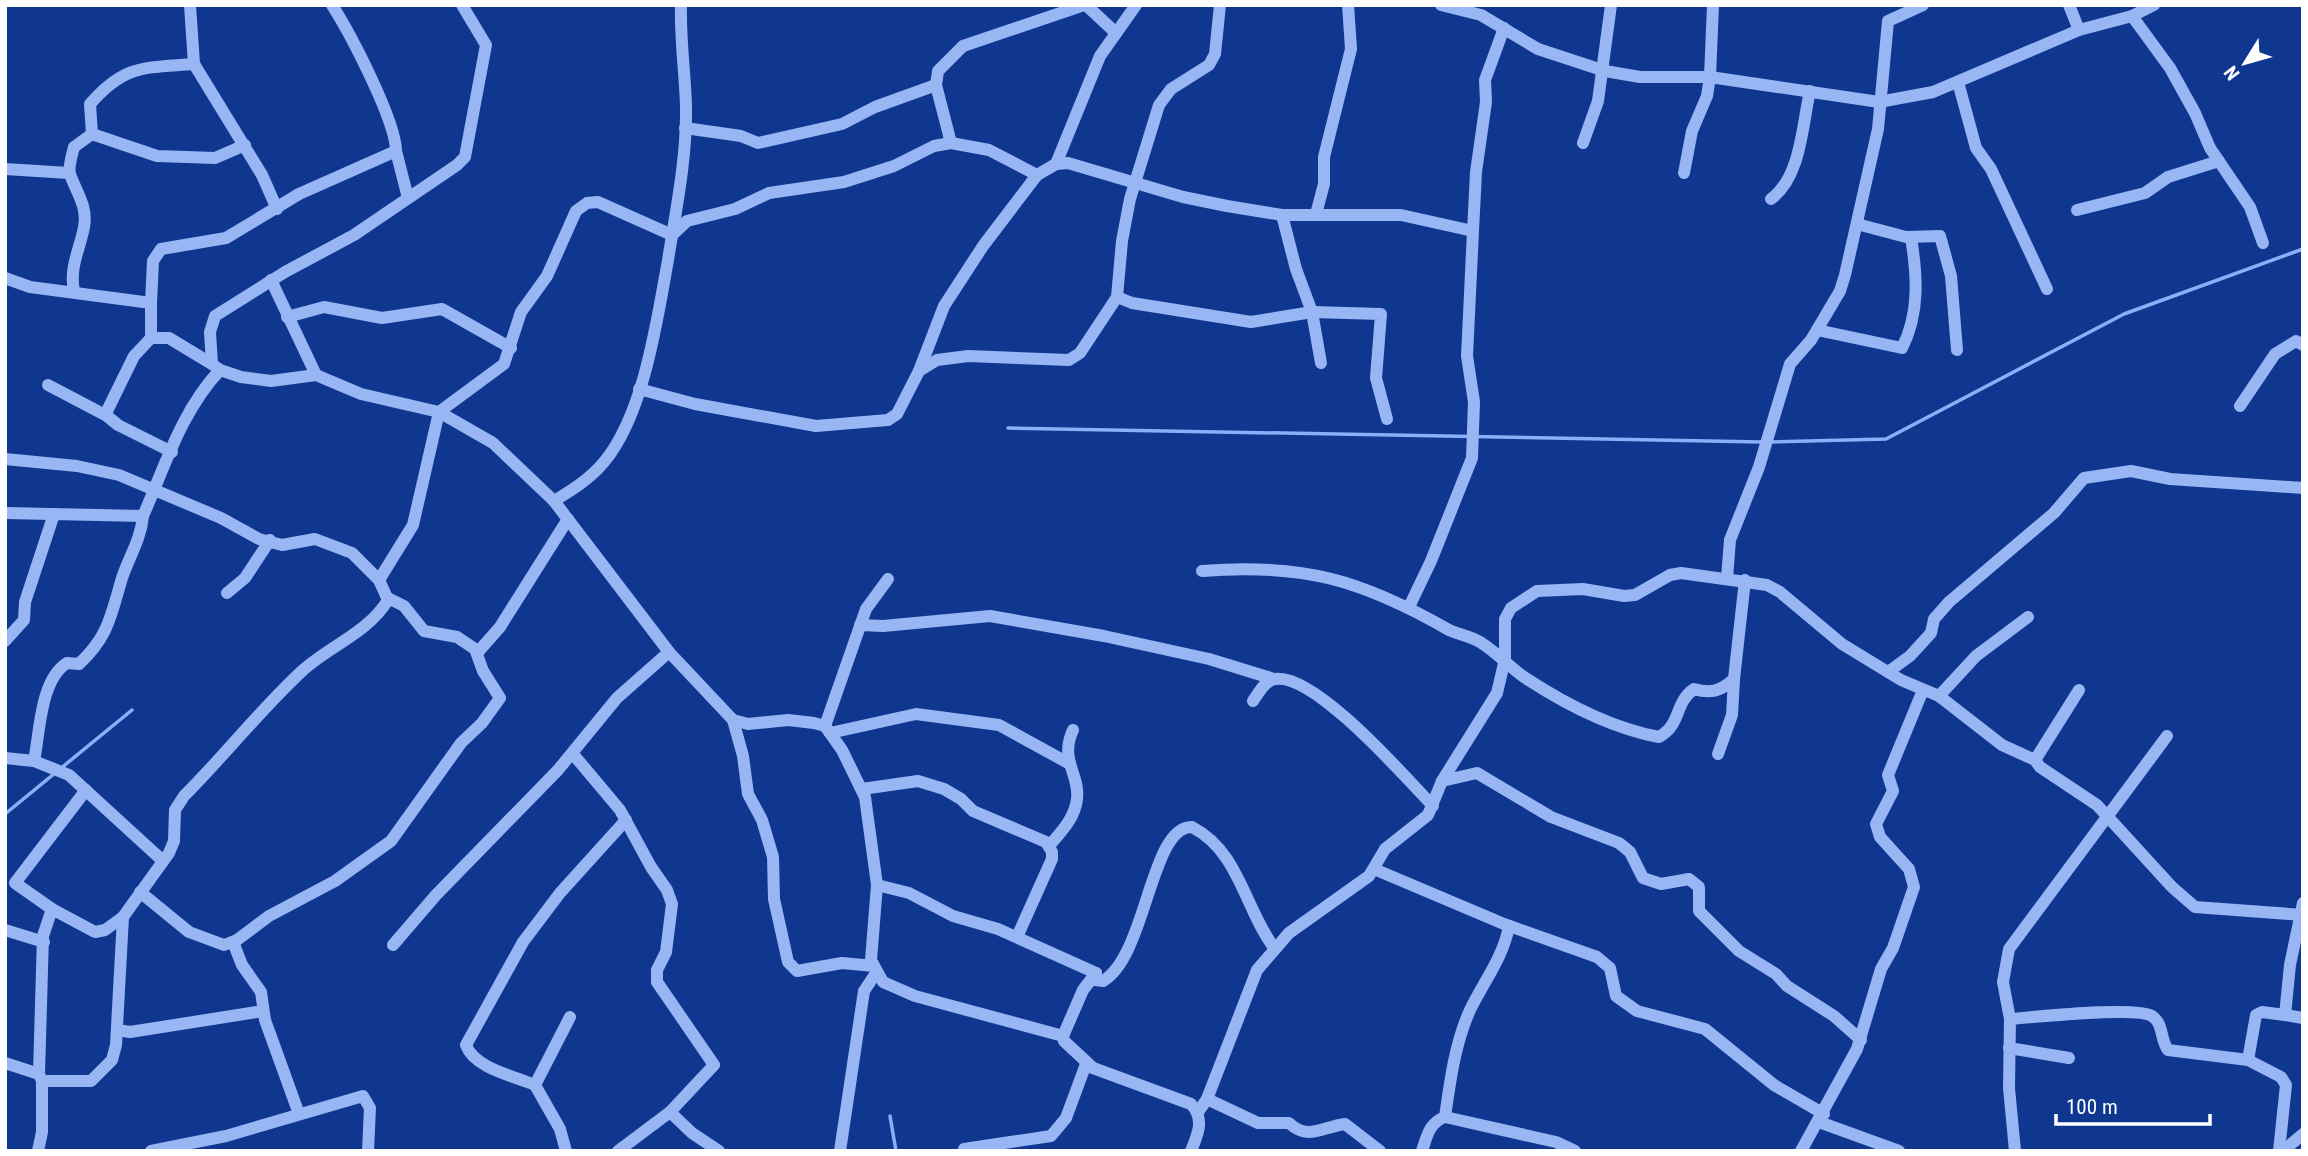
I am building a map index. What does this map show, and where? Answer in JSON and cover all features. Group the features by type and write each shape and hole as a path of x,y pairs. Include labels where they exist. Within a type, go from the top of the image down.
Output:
{"street":[{"path":"190,5 194,64 245,145 277,209"},
{"path":"332,5 362,58 393,128 408,198"},
{"path":"34,761 45,703 57,669 67,663 79,664 91,654 112,620 123,576 142,530 143,516 185,418 216,367 211,332 215,316 271,280 354,235 441,179 465,157 486,45 462,5"},
{"path":"554,501 580,486 605,461 639,389 653,349 672,235 685,128 686,107 680,45 681,5"},
{"path":"951,143 936,85 938,71 963,46 1085,5 1116,33"},
{"path":"1056,164 1100,56 1136,5"},
{"path":"919,371 949,357 1069,360 1080,353 1117,297 1122,241 1159,105 1171,89 1209,65 1214,54 1220,5"},
{"path":"1316,214 1324,184 1324,157 1351,48 1348,5"},
{"path":"1441,5 1481,15 1538,49 1605,71 1640,77 1710,77 1879,102 1933,92 2080,30 2133,16 2154,5"},
{"path":"1583,143 1605,71 1611,5"},
{"path":"1684,173 1692,131 1707,96 1713,5"},
{"path":"1727,578 1730,540 1759,467 1790,364 1817,330 1840,291 1878,129 1887,29 1892,12 1923,5"},
{"path":"2069,5 2080,30"},
{"path":"2133,16 2166,60 2219,161 2250,207 2263,243"},
{"path":"1409,607 1431,561 1472,457 1474,402 1467,356 1476,172 1486,102 1485,80 1504,28"},
{"path":"92,134 90,104 114,79 136,71 194,64"},
{"path":"1958,82 1976,148 1991,169 2046,289"},
{"path":"685,128 741,136 758,143 842,124 875,107 936,85"},
{"path":"1771,200 1786,187 1793,168 1810,91"},
{"path":"92,134 169,157 215,158 245,145"},
{"path":"74,291 73,265 84,222 83,203 69,173 74,147 92,134"},
{"path":"672,235 687,221 735,209 769,194 844,182 894,166 934,146 951,143 989,149 1037,175"},
{"path":"107,416 134,356 151,338 153,261 161,249 226,237 299,194 396,151"},
{"path":"2077,210 2145,193 2168,177 2219,161"},
{"path":"639,389 695,404 816,426 888,420 897,414 919,371 944,306 983,246 1037,175 1056,164 1069,163 1183,197 1282,215 1401,215 1473,231"},
{"path":"5,169 69,173"},
{"path":"379,580 413,525 439,412 505,364 521,312 547,276 576,211 587,203 598,202 672,235"},
{"path":"1282,215 1296,269 1312,312 1321,363"},
{"path":"1857,224 1911,237 1940,236 1951,276 1957,350"},
{"path":"1817,330 1902,348 1915,315 1916,266 1911,237"},
{"path":"5,278 30,287 151,303"},
{"path":"271,280 316,374"},
{"path":"1117,297 1132,303 1231,321 1251,322 1312,312 1377,311 1381,314 1376,378 1387,419"},
{"path":"287,317 324,307 382,318 442,309 511,348"},
{"path":"151,338 169,338 216,367 240,377 271,381 316,374 361,394 439,412 493,443 554,501 668,652 733,720 743,756 748,794 761,820 773,857 774,899 789,962 797,971 842,963 875,969"},
{"path":"2240,406 2275,354 2296,341 2303,345"},
{"path":"48,385 172,452"},
{"path":"5,459 77,466 120,475 242,528 259,539 282,545 315,538 352,553 379,580 388,598 404,606 424,631 457,637 478,652 482,671 500,698 482,723 461,743 391,841 335,881 269,916 233,942 217,944 189,932 141,892"},
{"path":"1888,672 1910,656 1931,633 1934,619 1948,602 2054,513 2084,478 2132,471 2170,479 2303,488"},
{"path":"5,513 143,516"},
{"path":"5,641 24,620 25,602 54,514"},
{"path":"478,652 500,627 568,519"},
{"path":"227,593 245,578 270,540"},
{"path":"1202,571 1251,567 1305,571 1353,583 1409,607 1453,632 1479,641 1505,659 1521,675 1576,708 1642,734 1659,737 1673,729 1686,694 1694,689 1706,692 1723,689 1734,679"},
{"path":"1191,1151 1199,1135 1198,1112 1207,1099 1257,970 1304,920 1360,883 1374,869 1385,849 1428,815 1442,781 1497,693 1505,659 1505,619 1517,602 1536,591 1583,589 1623,596 1635,595 1662,579 1681,573 1712,579 1745,580 1780,592 1842,644 1888,672 1939,696 2002,745 2035,760 2040,767 2097,805 2172,887 2195,907 2302,911 2290,965 2285,1015"},
{"path":"888,579 876,591 860,625 827,729 865,797 877,886 870,943 875,969 883,982 915,996 1063,1036 1086,1064 1191,1104 1198,1112"},
{"path":"1717,754 1732,715 1731,685 1734,679 1745,580"},
{"path":"86,790 15,883 52,909 94,932 105,930 123,917 163,861 174,841 175,810 184,796 303,670 347,641 379,612 388,598"},
{"path":"860,625 883,626 990,616 1104,636 1290,680 1332,706 1433,806"},
{"path":"1939,696 1976,656 2028,617"},
{"path":"393,945 436,895 573,754 617,698 668,652"},
{"path":"1253,702 1266,683 1274,678"},
{"path":"1801,1151 1822,1118 1861,1040 1881,969 1893,948 1914,887 1909,869 1880,837 1876,824 1892,791 1888,775 1923,690"},
{"path":"2035,760 2079,690"},
{"path":"733,720 748,724 788,720 827,729 916,714 999,725 1070,764"},
{"path":"1049,846 1068,824 1077,800 1067,752 1073,730"},
{"path":"2015,1151 2010,1019 2003,982 2009,949 2167,736"},
{"path":"573,754 626,820 651,867 667,890 672,904 666,952 657,971 657,982 714,1065 670,1112 618,1151"},
{"path":"5,758 34,761 69,775 163,861"},
{"path":"1442,781 1477,773 1551,817 1619,843 1630,852 1643,878 1661,884 1689,879 1699,887 1699,911 1739,951 1834,1016 1861,1040"},
{"path":"862,789 918,781 944,789 961,799 973,811 1049,846"},
{"path":"566,1151 560,1129 535,1085 482,1063 469,1054 466,1045 523,942 560,893 626,820"},
{"path":"1096,973 1095,980 1103,981 1123,964 1162,854 1174,836 1186,827 1202,832 1220,845 1275,948"},
{"path":"1017,937 1052,859 1049,846"},
{"path":"1374,869 1509,926 1597,957 1610,968 1616,996 1637,1011 1705,1029 1774,1085 1822,1118 1899,1151"},
{"path":"877,886 909,893 953,916 974,920 1017,937 1096,973"},
{"path":"38,1151 42,1132 43,931 52,909"},
{"path":"5,1063 41,1077 90,1081 112,1060 117,1030 123,917"},
{"path":"1446,1117 1451,1074 1470,1011 1498,963 1509,926"},
{"path":"5,930 44,942"},
{"path":"233,942 242,965 261,992 263,1012 299,1114"},
{"path":"840,1151 864,991 875,969"},
{"path":"1063,1036 1083,990 1096,973"},
{"path":"2010,1019 2121,1010 2149,1014 2158,1023 2168,1050 2248,1060 2281,1077 2286,1085 2281,1151"},
{"path":"117,1030 130,1032 263,1012"},
{"path":"2248,1060 2256,1015 2262,1012 2303,1018"},
{"path":"535,1085 570,1017"},
{"path":"2009,1048 2069,1058"},
{"path":"964,1149 1051,1136 1066,1118 1086,1064"},
{"path":"151,1151 226,1136 363,1096 370,1108 368,1151"},
{"path":"1207,1099 1258,1123 1289,1123 1298,1131 1309,1134 1345,1124 1380,1151"},
{"path":"670,1112 692,1133 719,1151"},
{"path":"1422,1151 1430,1128 1436,1120 1446,1117 1556,1142 1575,1151"},
{"path":"2281,1151 2303,1134"},
{"path":"1051,1136 1054,1151"}],"waterway":[{"path":"1770,442 1886,439 2124,314 2303,249"},
{"path":"1008,428 1762,442"},
{"path":"5,814 132,710"},
{"path":"890,1116 896,1151"}]}
